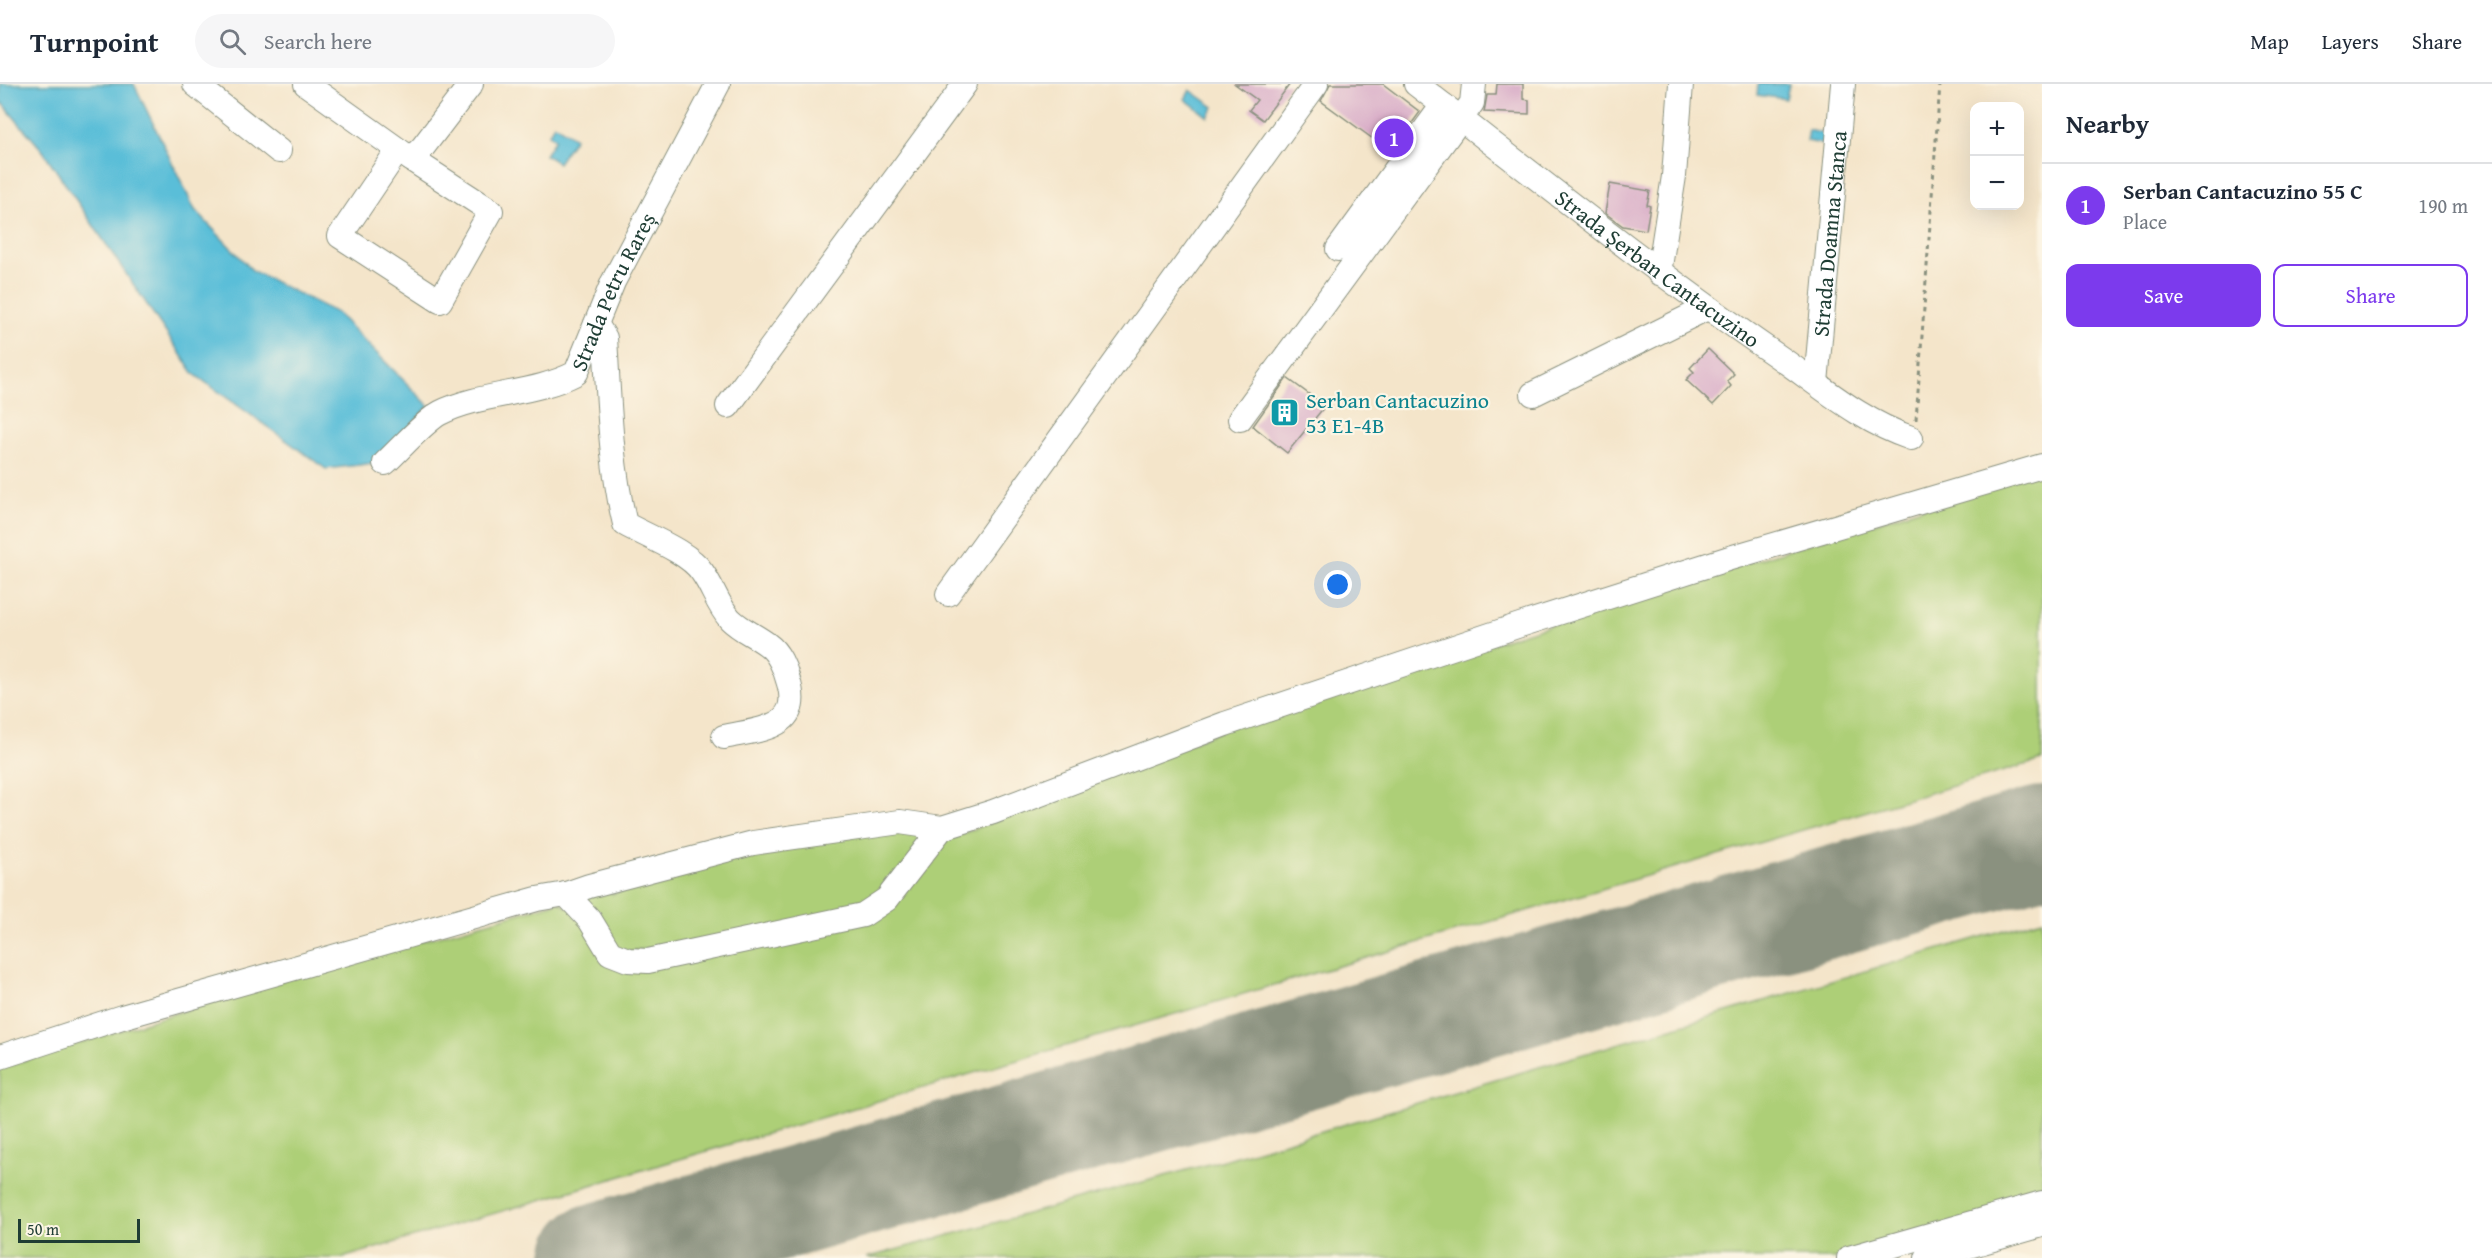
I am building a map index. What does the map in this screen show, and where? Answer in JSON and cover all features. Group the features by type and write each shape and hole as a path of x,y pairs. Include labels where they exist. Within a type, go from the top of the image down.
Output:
{"street":[{"path":"195,84 279,151"},
{"path":"306,84 404,154 491,211 440,301 340,236 404,154 423,147 471,84"},
{"name":"Strada Petru Rareș","path":"385,463 438,414 472,403 558,382 576,373 613,282 718,84"},
{"path":"728,406 965,84"},
{"path":"948,594 1316,84"},
{"name":"Strada Șerban Cantacuzino","path":"1416,84 1707,308 1850,408 1877,424 1911,438"},
{"path":"1338,249 1452,112 1472,103 1474,84"},
{"path":"1659,273 1674,176 1681,84"},
{"name":"Strada Doamna Stanca","path":"1816,383 1842,84"},
{"path":"1240,419 1452,112"},
{"path":"1533,394 1707,308"},
{"path":"596,324 605,338 615,485 625,524 691,560 702,571 717,603 731,620 747,633 769,645 784,667 792,691 792,706 786,718 774,726 724,737"},
{"path":"0,1057 122,1017 537,899 566,894 753,843 900,822 942,828 993,812 1225,724 1520,625 1730,558 2042,466"},
{"path":"566,894 590,920 610,953 628,960 648,961 863,915 887,899 942,828"},
{"path":"1849,1258 2042,1203"},
{"path":"1927,1258 2042,1225"}],"path":[{"path":"1911,438 1915,426 1940,84"}],"green space":[{"path":"2042,470 2042,760 342,1258 0,1258 0,1068 275,982 559,902 577,912 603,955 865,918 936,844 1248,720"},
{"path":"896,828 928,839 867,907 656,957 617,949 580,896 610,888 612,894 622,891 620,885 729,857"},
{"path":"2042,919 2042,1199 1833,1258 866,1258 1227,1159"}],"water":[{"path":"0,84 134,84 195,210 253,271 337,313 429,406 375,463 326,469 194,374 43,151 0,101"},
{"path":"1758,84 1789,84 1786,99 1757,95"},
{"path":"1190,90 1214,107 1208,117 1185,99"},
{"path":"554,124 575,138 558,163 545,155 555,139 549,134"},
{"path":"1809,130 1828,135 1826,145 1807,141"}],"building":[{"path":"1235,84 1290,84 1263,120 1249,110 1257,100"},
{"path":"1330,84 1383,84 1420,112 1391,152 1321,101"},
{"path":"1497,84 1523,84 1523,99 1529,100 1529,114 1484,112 1487,95 1496,95"},
{"path":"1610,184 1650,191 1646,230 1623,226 1605,213"},
{"path":"1708,349 1734,374 1727,381 1731,386 1713,405 1686,380 1694,372 1690,368"},
{"name":"Serban Cantacuzino 53 E1-4B","path":"1287,378 1325,406 1287,453 1253,426"}],"runway":[{"path":"597,1258 2042,841"}],"place":[{"name":"Serban Cantacuzino 55 C","path":"1394,138"},
{"name":"Serban Cantacuzino 53 E1-4B","path":"1285,413"}]}
